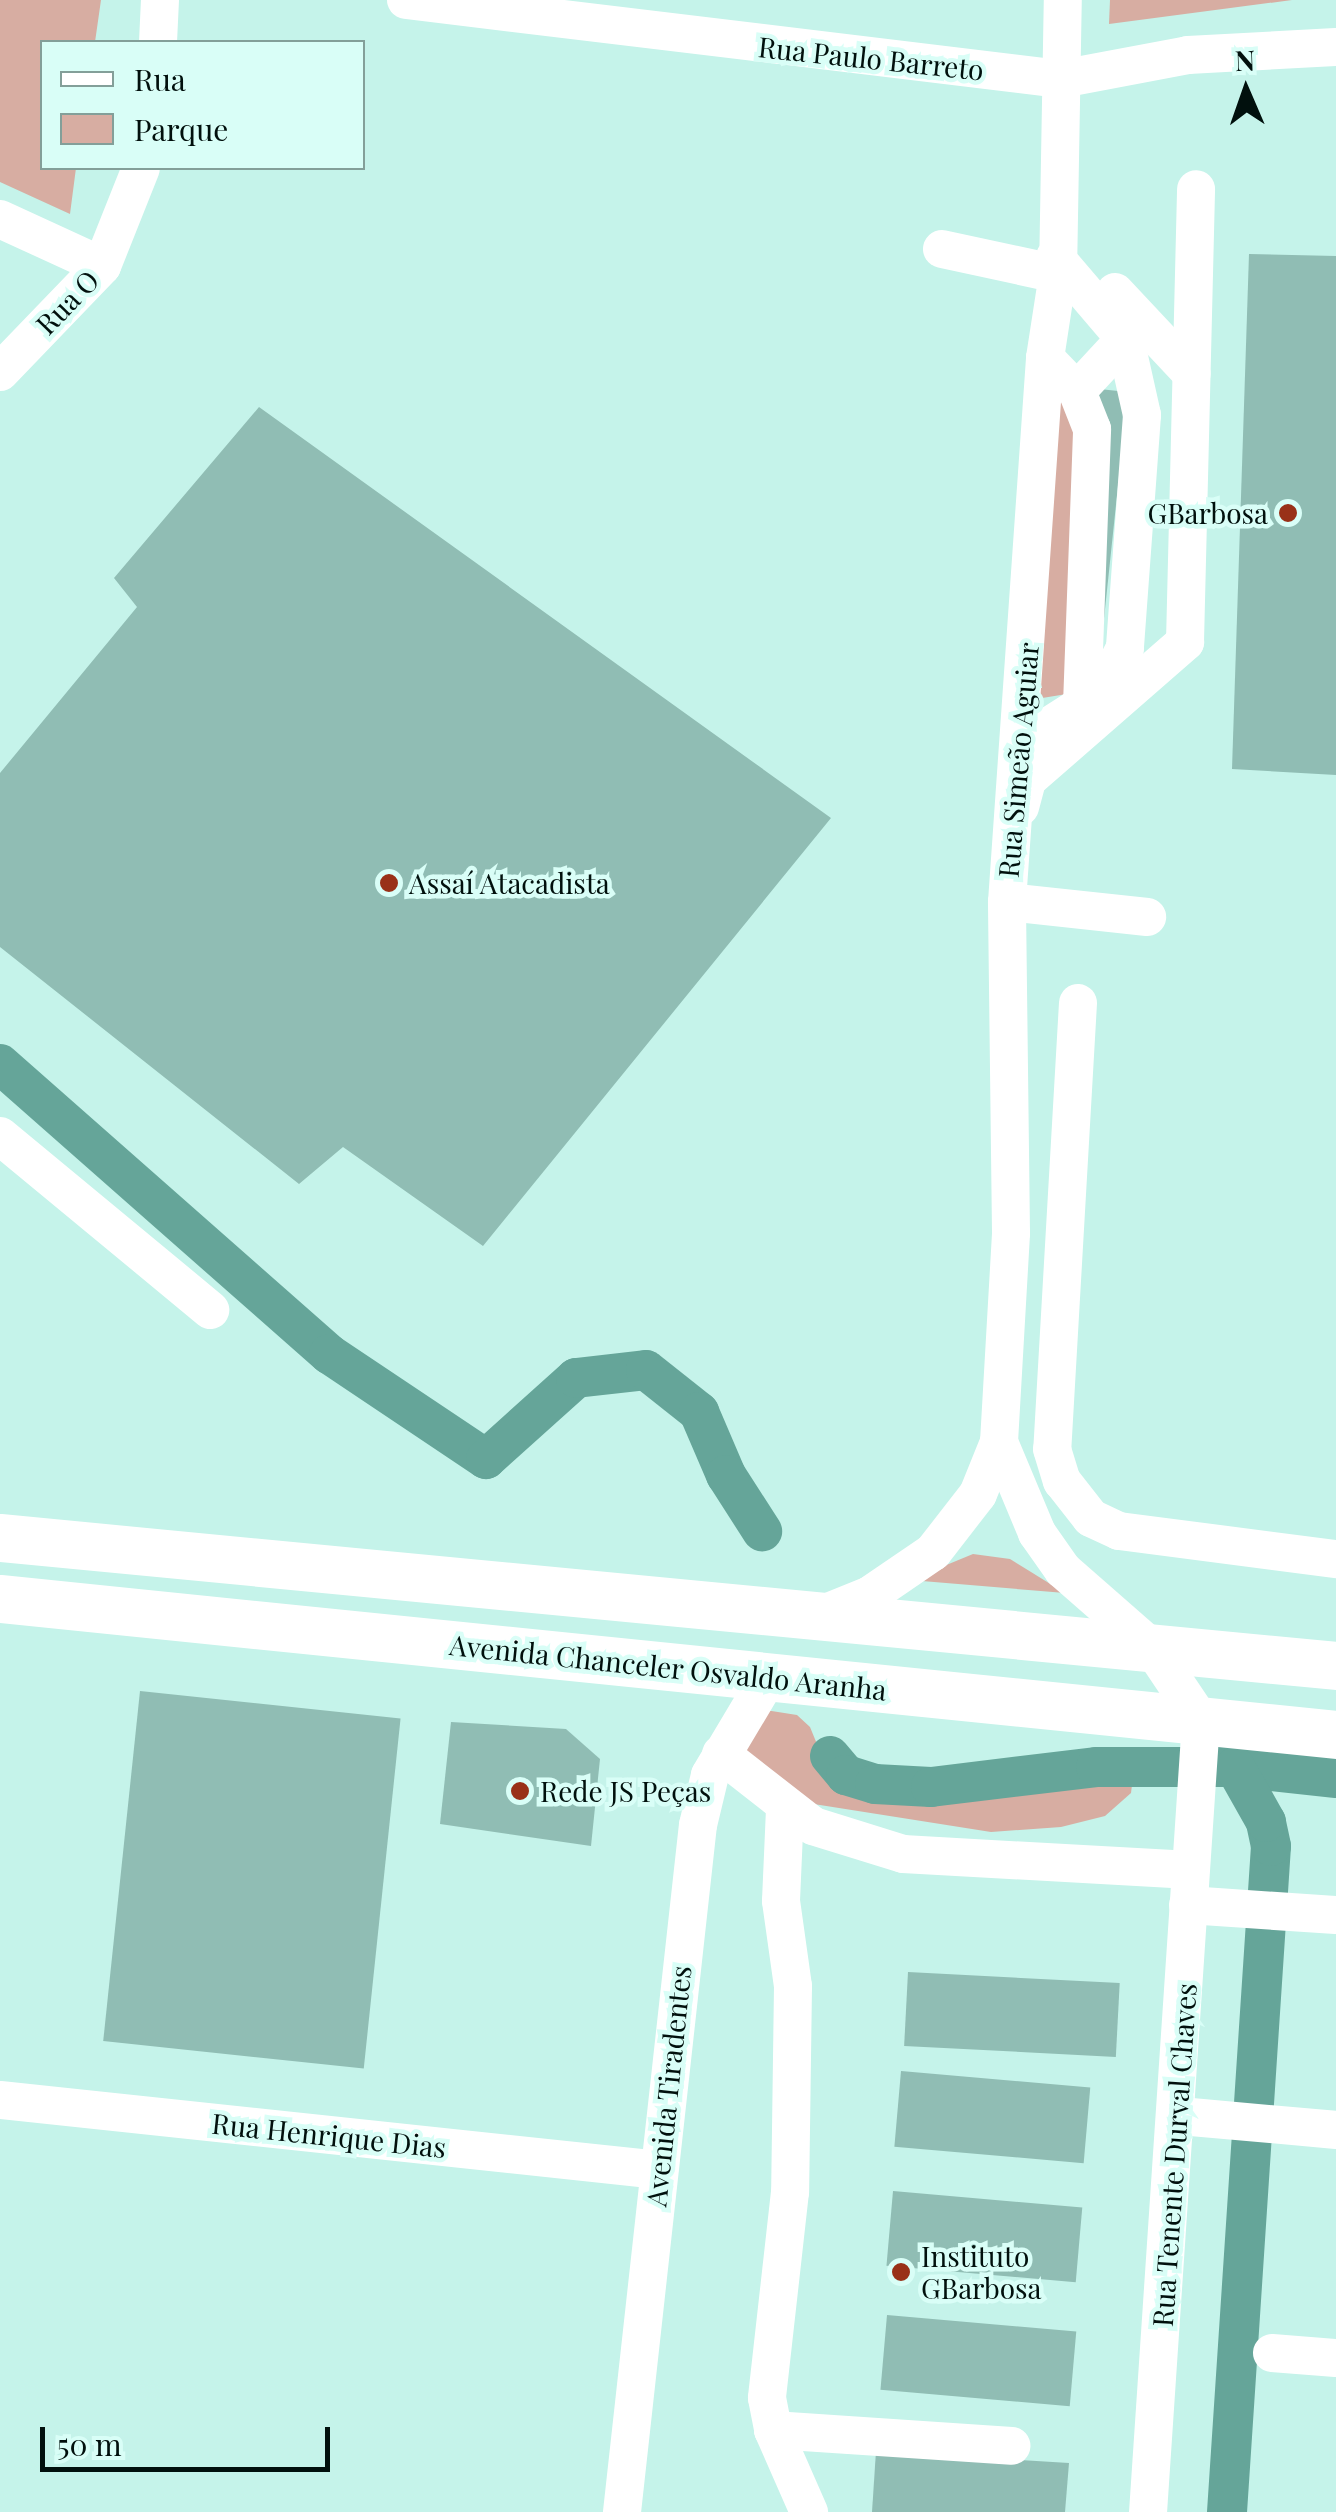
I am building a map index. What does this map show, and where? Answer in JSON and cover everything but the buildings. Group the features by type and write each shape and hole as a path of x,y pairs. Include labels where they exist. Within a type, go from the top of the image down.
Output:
{"main road":[{"path":"0,1538 1336,1666"},
{"name":"Avenida Chanceler Osvaldo Aranha","path":"0,1599 768,1676 1201,1733 1336,1734"}],"street":[{"path":"158,40 160,0"},
{"name":"Rua Paulo Barreto","path":"406,0 1068,78 1188,55 1336,47"},
{"path":"1064,0 1068,78 1061,234 1192,374"},
{"name":"Rua Simeão Aguiar","path":"999,1442 1011,1234 1007,911 1010,848 1068,78"},
{"name":"Rua O","path":"0,372 102,266 140,170"},
{"path":"1010,848 1027,780 1185,642 1196,189"},
{"path":"0,219 102,266"},
{"path":"942,249 1056,266 1125,339 1142,415 1130,620 1116,668 1082,705 1019,745"},
{"path":"1077,391 1125,339"},
{"path":"1045,358 1077,391 1089,414 1094,457 1082,705"},
{"path":"1078,1003 1052,1448 1062,1481 1091,1518 1119,1531 1336,1559"},
{"path":"0,1136 210,1310"},
{"path":"813,1618 870,1595 933,1552 978,1494 999,1442"},
{"path":"999,1442 1037,1533 1064,1570 1152,1648 1201,1733"},
{"name":"Avenida Tiradentes","path":"622,2512 698,1826 721,1754 768,1676"},
{"name":"Rua Tenente Durval Chaves","path":"1148,2512 1180,2116 1201,1733"},
{"path":"721,1754 785,1810 813,1826 903,1854 1190,1888 1251,1907 1321,1913"},
{"path":"785,1810 782,1901 793,1986 790,2192 767,2398 773,2430 808,2512"},
{"name":"Rua Henrique Dias","path":"0,2100 659,2170"},
{"path":"1180,2116 1336,2130"},
{"path":"1272,2353 1336,2358"},
{"path":"773,2430 1012,2446"}],"green space":[{"path":"0,0 101,0 95,40 40,40 40,170 76,170 70,214 0,182"},
{"path":"1110,0 1292,0 1109,24"},
{"path":"1059,390 1082,435 1073,693 1036,699"},
{"path":"973,1554 1010,1559 1065,1593 910,1580"},
{"path":"758,1709 797,1715 810,1727 828,1771 859,1797 971,1800 1112,1776 1133,1777 1131,1793 1105,1816 1061,1827 991,1832 782,1799 747,1782 739,1714"}],"waterway":[{"path":"0,1064 329,1354 486,1459 576,1378 646,1370 699,1412 726,1475 762,1531"},
{"path":"830,1756 846,1775 875,1784 931,1787 1096,1767 1235,1767 1336,1778"},
{"path":"1227,2512 1271,1846 1266,1822 1235,1767"}],"place":[{"name":"GBarbosa","path":"1288,513"},
{"name":"Assaí Atacadista","path":"389,883"},
{"name":"Rede JS Peças","path":"520,1791"},
{"name":"Instituto GBarbosa","path":"901,2272"}]}
